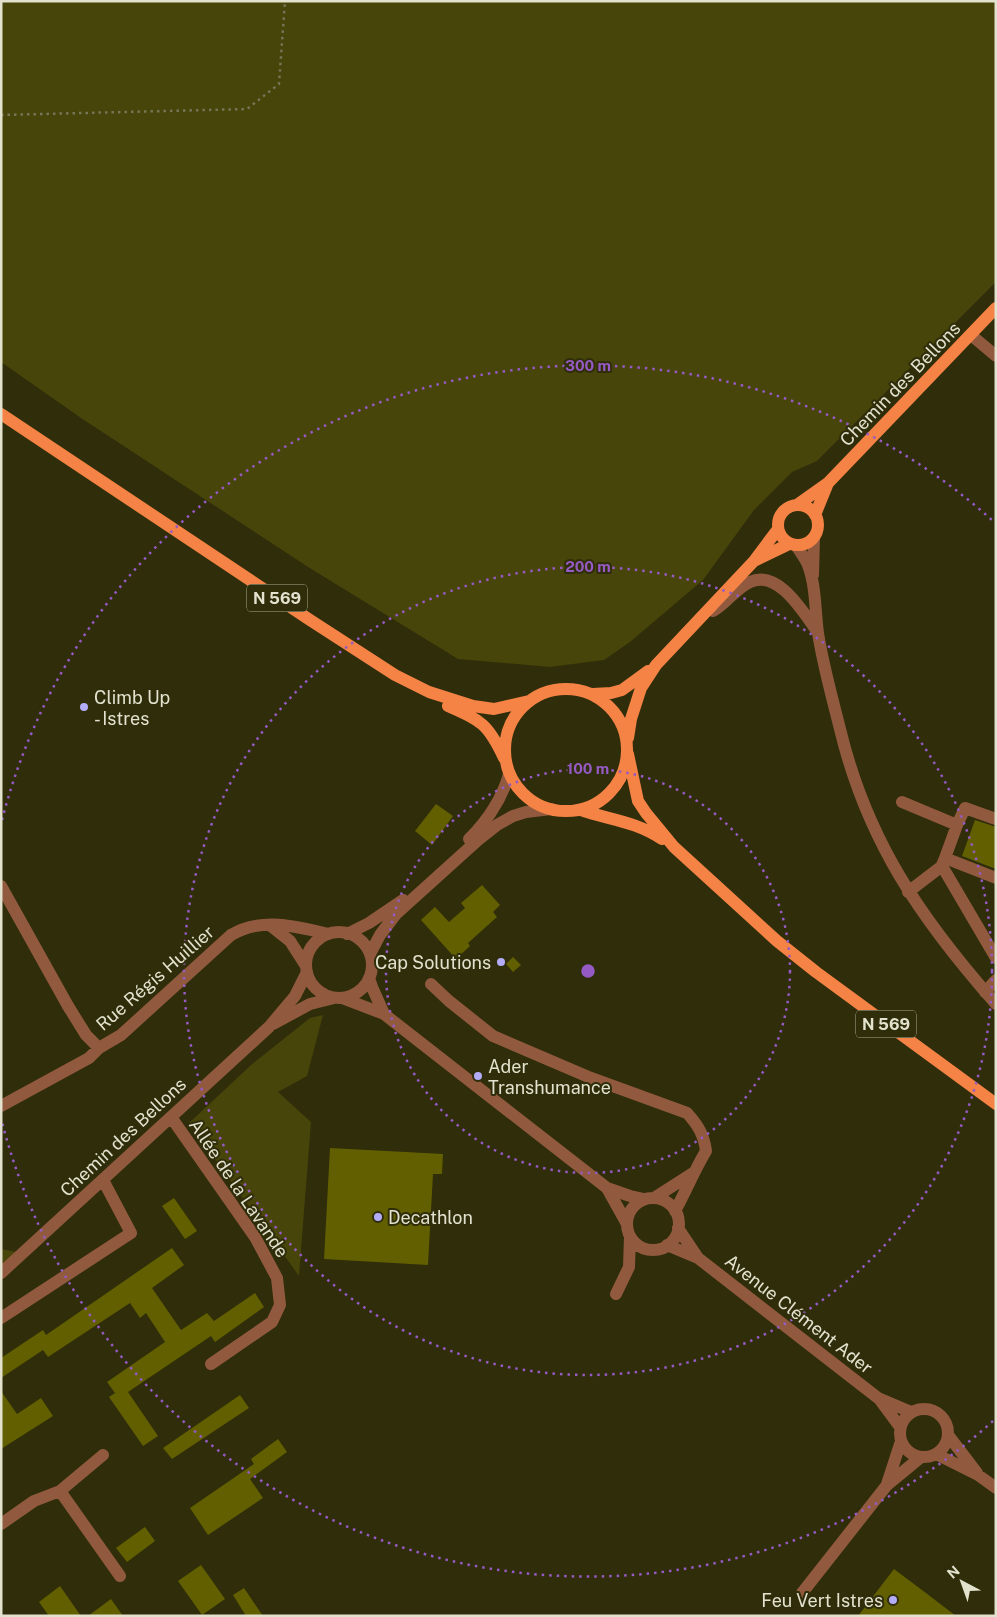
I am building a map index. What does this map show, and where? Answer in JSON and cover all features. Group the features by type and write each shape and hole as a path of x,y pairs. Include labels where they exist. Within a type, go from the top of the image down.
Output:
{"main road":[{"name":"Chemin des Bellons","path":"797,505 828,483 996,308"},
{"name":"N 569","path":"1,414 395,675 429,692 473,706 484,708 505,707 529,701"},
{"name":"Chemin des Bellons","path":"815,515 828,483"},
{"path":"754,561 793,544 809,542 814,537 818,526 815,515 808,507 797,505 784,510 778,522 778,529 782,538 793,544"},
{"path":"627,748 624,730 616,713 602,700 592,694 576,689 559,689 543,693 529,701 517,714 509,729 505,746 508,768 516,785 525,795 542,806 551,810 580,810 595,804 608,795 618,784 625,770 631,718 641,688 656,665 754,561 778,529"},
{"path":"592,694 611,693 622,690 656,665"},
{"name":"N 569","path":"429,692 447,705 483,723 495,740 508,768"},
{"name":"N 569","path":"627,748 638,801 674,847 777,941 816,972 996,1104"},
{"name":"N 569","path":"580,810 644,828 674,847"}],"street":[{"path":"971,335 996,356"},
{"path":"812,582 814,537"},
{"path":"793,544 808,565 812,582 818,634 840,731 861,797 878,838 908,892 949,950 996,1004"},
{"path":"700,618 717,609 750,582 768,580 792,597 818,634"},
{"path":"347,934 369,923 403,900 474,833 496,806 508,768"},
{"path":"902,802 957,825"},
{"path":"908,892 943,862 965,808 996,819"},
{"path":"370,954 380,935 396,914 478,840 497,825 513,816 526,812 551,810"},
{"path":"943,862 996,878"},
{"path":"943,862 995,956"},
{"name":"Rue Régis Huillier","path":"1,886 68,1006 86,1035 99,1048 120,1035 230,935 252,925 286,925 328,934"},
{"path":"271,926 290,941 306,969 312,985 318,991 384,1014 607,1188 626,1224 630,1236 629,1266 616,1294"},
{"path":"306,969 312,947 328,934 338,932 347,934 357,938 365,945 370,954 372,970 365,986 358,992 338,998"},
{"name":"Chemin des Bellons","path":"1,1273 269,1027 295,996 306,969"},
{"path":"369,978 384,1014"},
{"path":"985,992 996,980"},
{"path":"431,984 493,1036 591,1078 688,1113 698,1124 704,1138 706,1151 693,1172 685,1193 675,1211"},
{"name":"Chemin des Bellons","path":"269,1027 310,1004 338,998"},
{"path":"1,1106 89,1058 99,1048"},
{"name":"Allée de la Lavande","path":"171,1118 255,1237 277,1278 280,1305 272,1322 211,1364"},
{"path":"626,1224 631,1209 637,1203 693,1172"},
{"path":"1,1318 131,1233 103,1180"},
{"path":"607,1188 662,1200 670,1204 675,1211 679,1222 678,1228 672,1240 662,1248 650,1250 642,1248 630,1236"},
{"name":"Avenue Clément Ader","path":"678,1228 698,1258"},
{"name":"Avenue Clément Ader","path":"667,1245 698,1258 878,1398 911,1412"},
{"path":"629,1266 650,1250"},
{"name":"Avenue Clément Ader","path":"878,1398 900,1427"},
{"path":"887,1485 901,1442 900,1427 906,1416 918,1409 933,1410 945,1420 948,1435 978,1475"},
{"path":"934,1455 944,1447 948,1435"},
{"path":"901,1442 909,1452 921,1457"},
{"path":"1,1524 34,1501 60,1491 103,1455"},
{"path":"802,1592 887,1485 921,1457 938,1455 978,1475 996,1488"},
{"path":"60,1491 120,1576"}],"path":[{"path":"1,115 247,109 279,84 285,1"}],"shaded area":[{"path":"1,1 996,1 996,282 817,461 792,472 754,510 703,580 630,642 604,660 550,667 458,659 308,567 81,418 1,362"},
{"path":"323,1015 307,1076 278,1092 311,1122 299,1276 189,1123 251,1065 310,1018"},
{"path":"1,1249 17,1252 1,1267"}],"building":[{"path":"436,804 453,816 432,845 415,831"},
{"path":"975,820 996,827 996,869 962,856"},
{"path":"482,885 500,905 493,912 497,917 468,943 470,946 456,959 421,920 435,907 449,922 465,908 461,903"},
{"path":"513,957 521,965 513,972 506,964"},
{"name":"Decathlon","path":"330,1148 443,1154 442,1174 433,1174 428,1265 324,1259"},
{"path":"174,1198 197,1231 185,1239 162,1206"},
{"path":"172,1248 184,1265 152,1288 181,1330 207,1313 214,1321 255,1293 264,1307 215,1342 211,1336 128,1392 158,1436 143,1446 109,1397 115,1393 107,1382 165,1342 146,1313 140,1318 130,1303 48,1357 43,1350 1,1378 1,1358 43,1330 46,1335"},
{"path":"1,1391 17,1414 41,1398 53,1416 1,1449"},
{"path":"240,1395 249,1408 172,1459 163,1448"},
{"path":"278,1439 287,1452 250,1479 263,1498 208,1535 190,1508 254,1464 251,1459"},
{"path":"145,1527 155,1541 127,1562 116,1548"},
{"path":"201,1565 225,1599 202,1615 178,1581"},
{"path":"894,1569 922,1590 956,1616 858,1616"},
{"path":"60,1586 81,1616 49,1616 39,1602"},
{"path":"244,1588 263,1616 246,1616 233,1595"},
{"path":"111,1599 123,1616 88,1616"}],"place":[{"name":"Climb Up - Istres","path":"84,707"},
{"name":"Cap Solutions","path":"501,962"},
{"name":"Ader Transhumance","path":"478,1076"},
{"name":"Decathlon","path":"378,1217"},
{"name":"Feu Vert Istres","path":"893,1600"}]}
